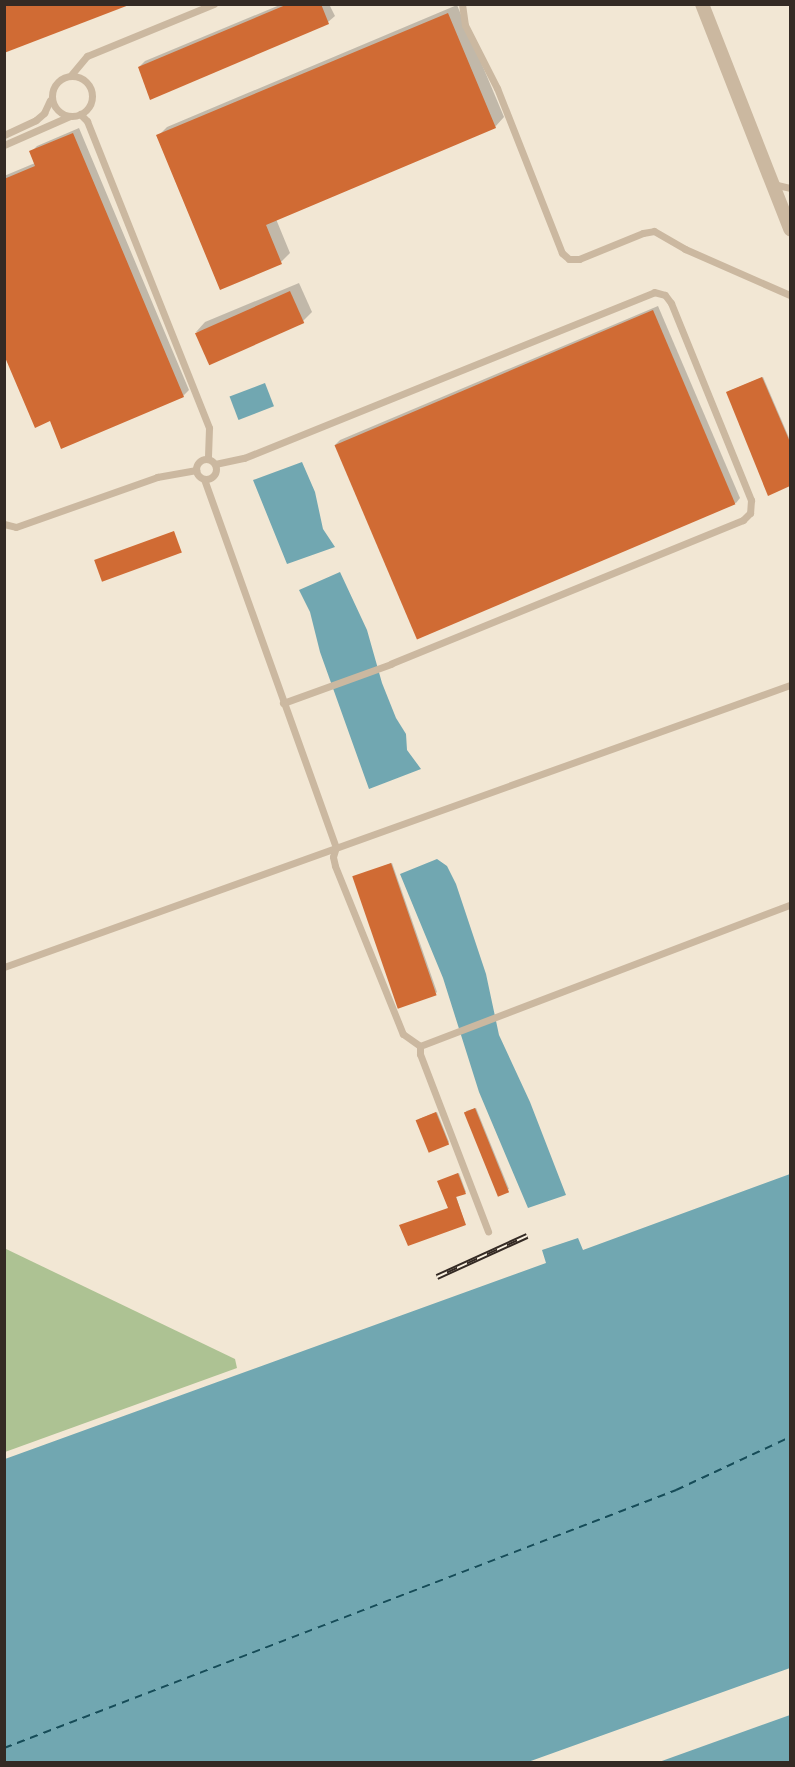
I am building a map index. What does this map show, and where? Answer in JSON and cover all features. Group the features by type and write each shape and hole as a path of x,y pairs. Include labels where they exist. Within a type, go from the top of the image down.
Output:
{"street":[{"path":"702,4 773,184 788,211 790,228"}],"lane":[{"path":"4,135 36,120 48,107 54,85 70,75 87,56 214,4"},
{"path":"462,4 465,25 497,88 562,253 569,259 579,259 643,233 654,231 685,249 790,295"},
{"path":"4,145 70,116 81,114 90,105 92,91 84,79 70,75"},
{"path":"51,97 55,108 70,116"},
{"path":"81,114 87,121 209,428 208,459"},
{"path":"773,184 790,188"},
{"path":"215,465 244,458 648,294 661,292 671,303 751,500 750,513 743,520 392,664 283,703"},
{"path":"208,459 215,465"},
{"path":"196,471 199,462 208,459"},
{"path":"204,479 213,477 215,465"},
{"path":"196,471 204,479 336,847 333,857 335,866 403,1034 420,1046"},
{"path":"4,531 157,477 196,471"},
{"path":"4,524 15,527"},
{"path":"4,967 790,685"},
{"path":"420,1046 790,905"},
{"path":"420,1046 420,1054 488,1231"}],"green space":[{"path":"4,1248 235,1359 237,1368 5,1452"}],"water":[{"path":"265,383 274,406 238,420 230,397"},
{"path":"302,462 315,492 323,529 335,547 287,564 253,480"},
{"path":"340,572 367,630 382,683 396,718 406,734 407,750 421,769 369,789 320,652 310,612 299,590"},
{"path":"437,859 447,866 456,884 486,974 499,1035 530,1102 566,1195 528,1208 479,1092 443,978 400,874"},
{"path":"790,1174 790,1668 528,1762 5,1762 5,1459 546,1263 542,1250 578,1238 583,1250"},
{"path":"790,1715 790,1762 659,1762"}],"building":[{"path":"4,4 129,4 129,5 4,53"},
{"path":"288,4 321,4 329,24 150,100 138,67"},
{"path":"448,13 496,128 266,225 282,264 220,290 156,135"},
{"path":"73,133 184,397 61,449 50,421 35,428 4,355 4,179 35,166 29,151"},
{"path":"290,291 304,323 209,365 195,333"},
{"path":"653,310 735,504 417,639 335,445"},
{"path":"762,377 790,442 790,486 768,496 726,392"},
{"path":"174,531 182,553 102,582 94,560"},
{"path":"391,863 437,995 398,1009 352,876"},
{"path":"475,1108 509,1192 498,1197 464,1112"},
{"path":"436,1112 449,1144 429,1153 416,1120"},
{"path":"458,1173 466,1194 456,1197 466,1225 408,1246 399,1225 448,1208 437,1181"}],"ferry route":[{"path":"4,1748 676,1490 790,1437"}],"railway":[{"path":"437,1277 527,1236"}]}
